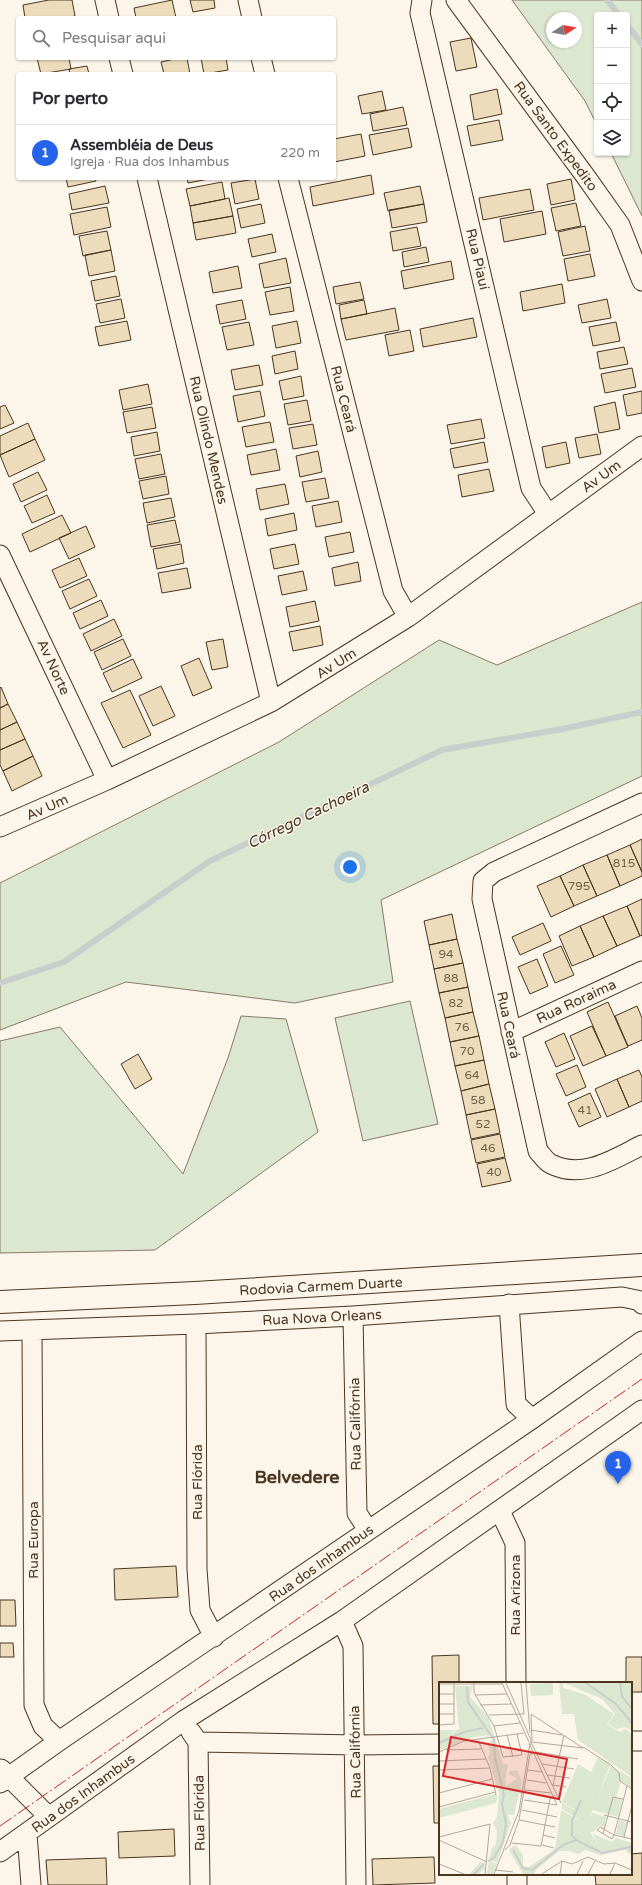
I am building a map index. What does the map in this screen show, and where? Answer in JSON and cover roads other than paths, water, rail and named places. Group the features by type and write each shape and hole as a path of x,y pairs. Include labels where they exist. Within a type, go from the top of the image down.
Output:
{"street":[{"path":"105,0 109,16"},
{"path":"248,0 252,16"},
{"name":"Rua Piauí","path":"422,0 420,12 531,488 548,514"},
{"name":"Rua Santo Expedito","path":"456,0 620,225 642,281"},
{"path":"120,60 122,72"},
{"path":"262,60 264,72"},
{"name":"Rua Olindo Mendes","path":"147,180 271,702"},
{"name":"Rua Ceará","path":"289,180 392,591 408,617"},
{"name":"Av Um","path":"0,827 107,780 271,702 408,617 642,446"},
{"name":"Av Norte","path":"0,554 107,780"},
{"name":"Rua Ceará","path":"642,803 494,872 483,882 482,899 538,1151 550,1164 569,1170 584,1170 604,1163 642,1145"},
{"name":"Rua Roraima","path":"511,1032 642,971"},
{"name":"Rodovia Carmem Duarte","path":"0,1302 195,1293 642,1265"},
{"name":"Rua Nova Orleans","path":"0,1331 196,1324 353,1316 622,1296 642,1302"},
{"path":"509,1304 516,1404 532,1419"},
{"name":"Rua Califórnia","path":"353,1316 357,1513 368,1530"},
{"name":"Rua Flórida","path":"196,1324 197,1569 200,1610 214,1637"},
{"name":"Rua Europa","path":"32,1330 34,1705 43,1726 59,1741"},
{"name":"Rua dos Inhambus","path":"3,1776 59,1741 214,1637 532,1419 642,1341"},
{"name":"Rua dos Inhambus","path":"0,1852 184,1721 342,1621 642,1410"},
{"name":"Rua Arizona","path":"500,1511 515,1543 516,1682"},
{"name":"Rua Califórnia","path":"342,1621 353,1646 356,1885"},
{"path":"184,1721 198,1742 355,1746 439,1744"},
{"name":"Rua Flórida","path":"198,1742 200,1885"},
{"path":"3,1776 50,1817"},
{"path":"27,1834 31,1885"}],"waterway":[{"path":"607,0 617,12"},
{"path":"630,29 642,44"},
{"name":"Córrego Cachoeira","path":"0,983 64,962 210,861 442,750 562,729 642,712"}],"place":[{"name":"Assembléia de Deus","path":"618,1484"}],"district":[{"name":"Belvedere","path":"297,1477"}]}
